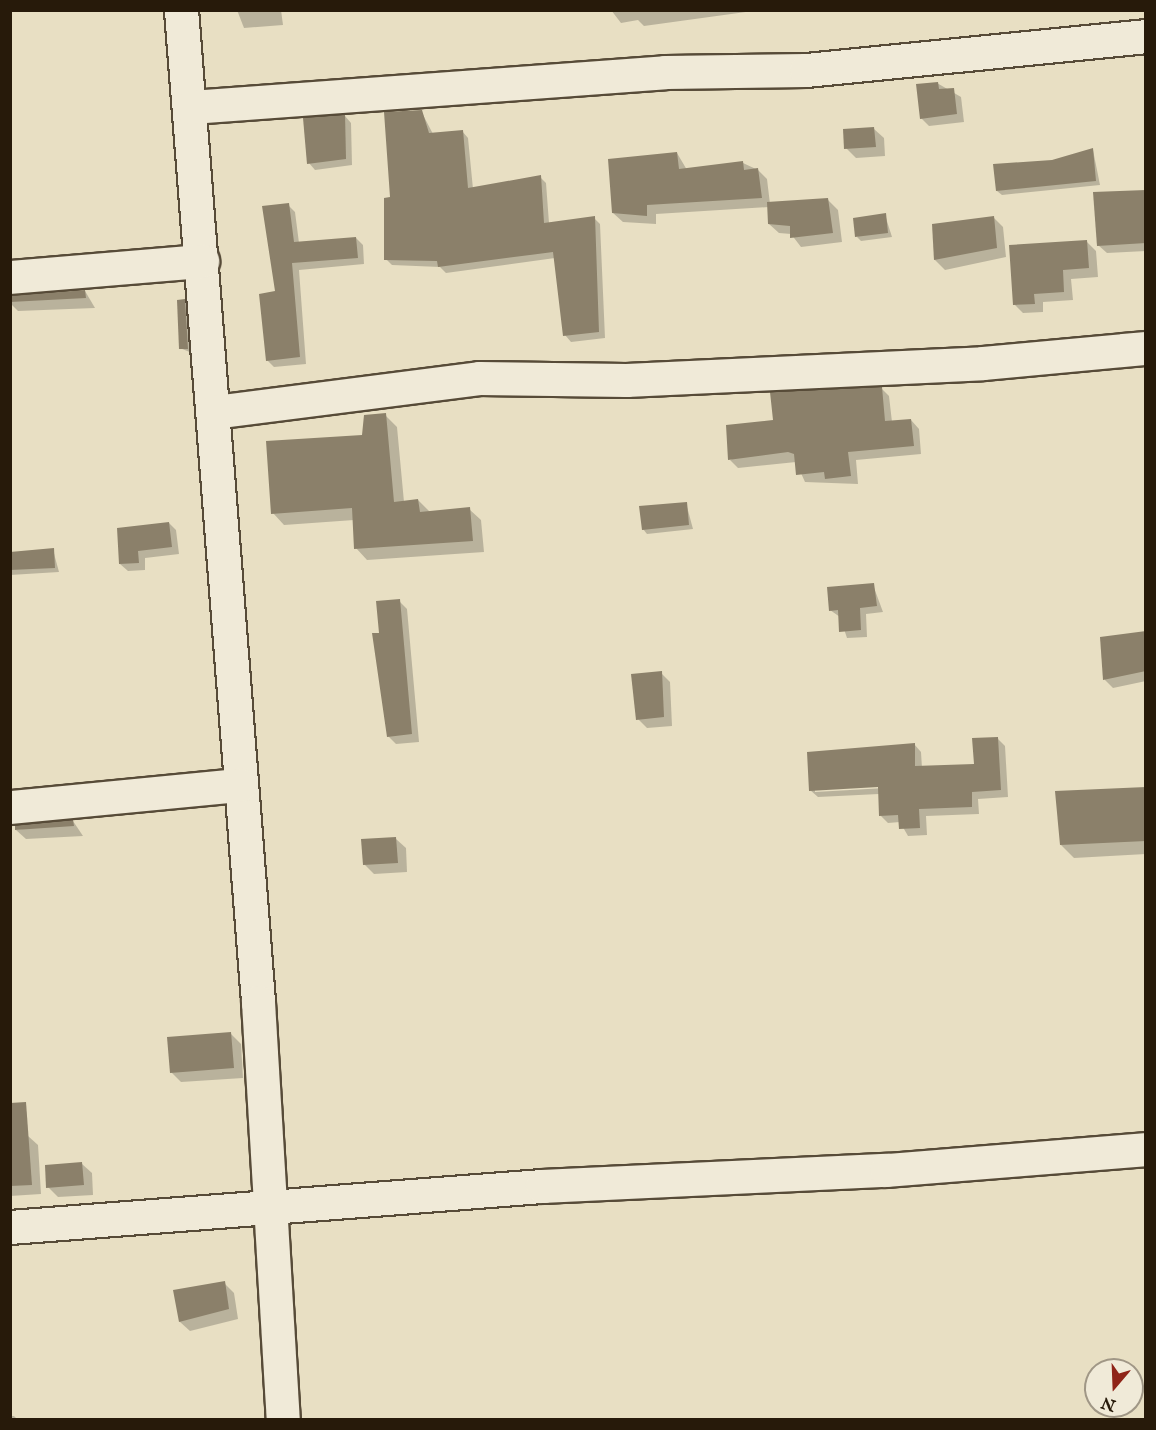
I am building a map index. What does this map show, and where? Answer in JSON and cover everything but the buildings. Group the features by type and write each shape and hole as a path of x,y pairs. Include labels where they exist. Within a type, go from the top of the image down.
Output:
{"street":[{"path":"181,10 191,107 214,412 271,1205 283,1419"},
{"path":"191,107 665,72 806,70 1146,36"},
{"path":"10,277 202,261"},
{"path":"214,412 479,378 626,380 983,363 1146,348"},
{"path":"10,807 240,785"},
{"path":"10,1227 271,1205 886,1170 1146,1149"}]}
